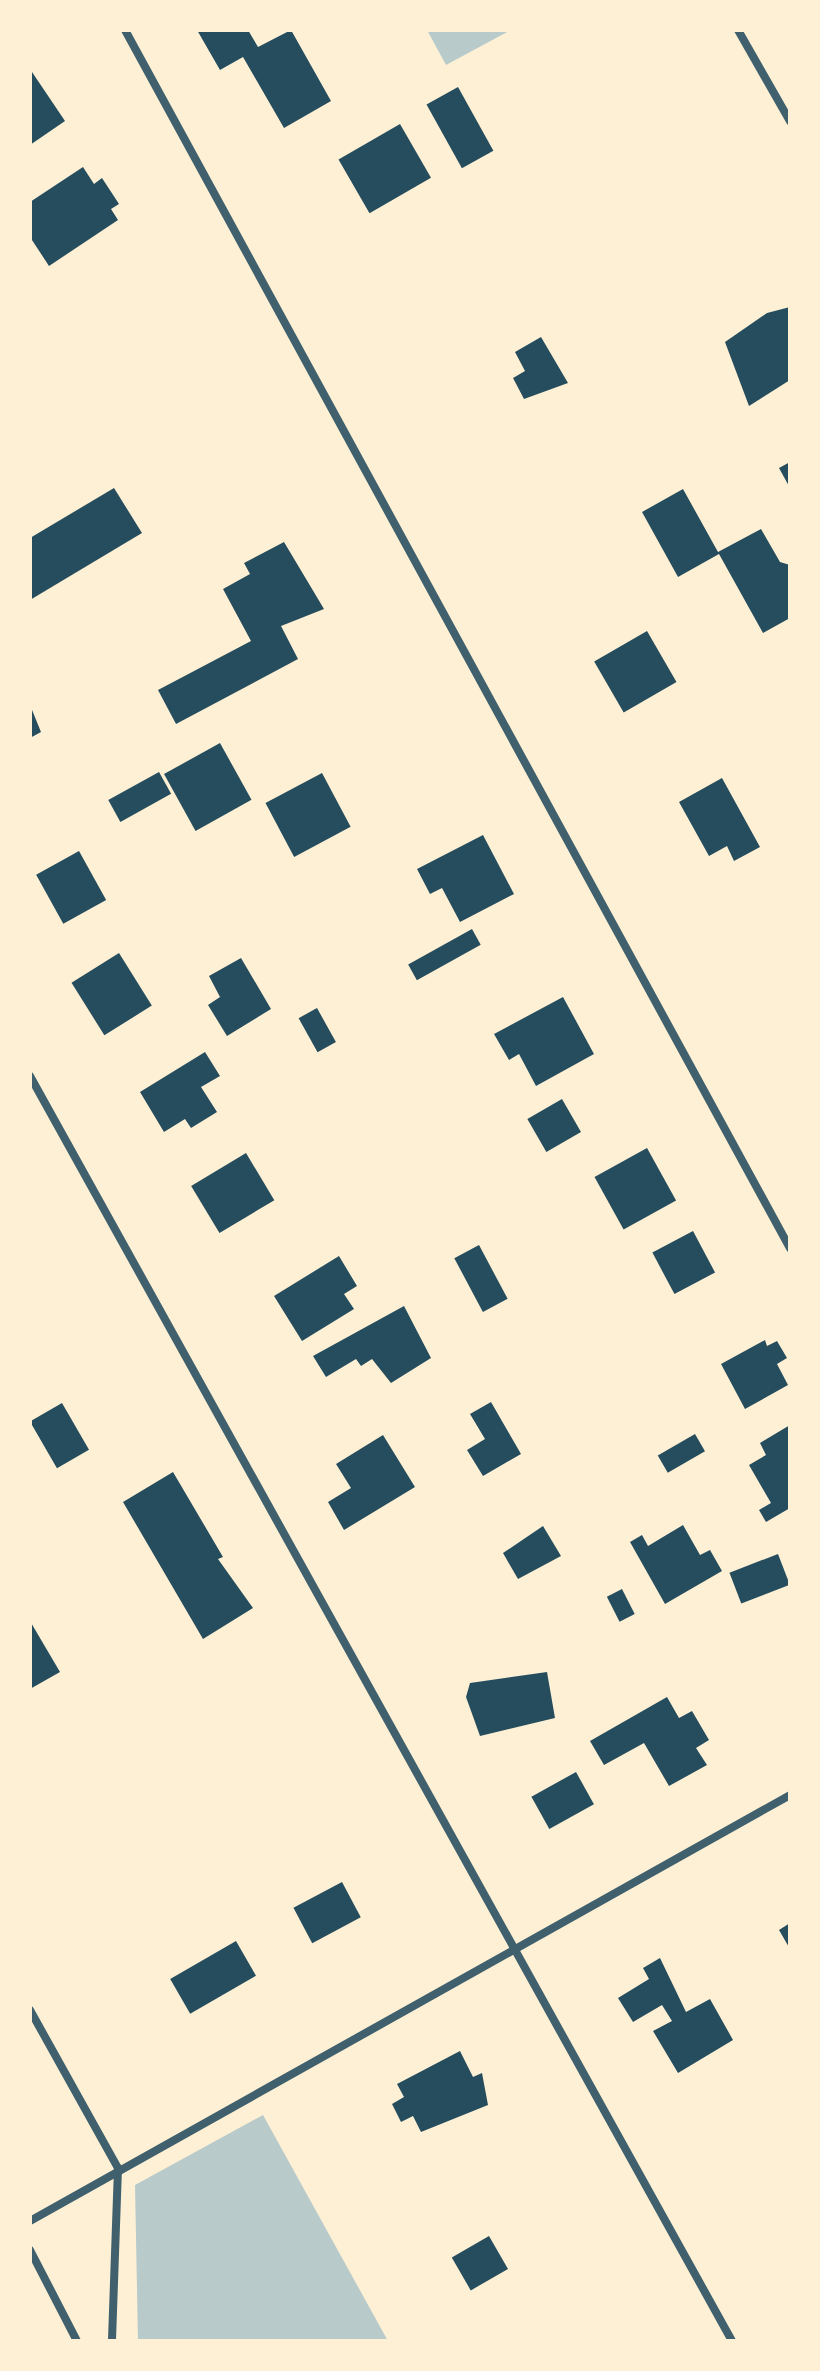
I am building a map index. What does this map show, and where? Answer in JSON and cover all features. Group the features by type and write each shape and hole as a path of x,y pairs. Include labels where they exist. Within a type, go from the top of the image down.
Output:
{"street":[{"path":"125,30 790,1248"},
{"path":"738,30 790,121"},
{"path":"30,1076 732,2341"},
{"path":"30,2221 118,2168 790,1795"},
{"path":"30,2010 118,2168 112,2341"},
{"path":"30,2250 77,2341"}],"shaded area":[{"path":"427,30 511,30 446,65"},
{"path":"263,2115 388,2341 138,2341 135,2185"}],"building":[{"path":"197,30 248,30 258,47 291,30 331,101 284,128 243,57 220,70"},
{"path":"32,72 65,121 30,145 30,74"},
{"path":"458,87 493,151 462,168 427,104"},
{"path":"400,124 431,178 370,213 339,160"},
{"path":"83,167 94,184 102,178 119,204 111,209 118,220 49,266 30,237 30,202"},
{"path":"790,307 790,380 749,406 725,342 767,313"},
{"path":"541,337 568,383 524,399 513,378 525,371 515,352"},
{"path":"790,462 790,488 779,468"},
{"path":"114,488 142,533 30,600 30,538"},
{"path":"683,489 718,552 761,529 780,562 790,565 790,618 763,633 719,554 678,577 642,512"},
{"path":"284,542 324,609 281,626 298,659 176,724 158,690 251,641 223,589 250,574 244,563"},
{"path":"647,631 676,682 624,713 594,662"},
{"path":"30,705 41,732 30,738"},
{"path":"220,743 252,800 196,831 164,774"},
{"path":"159,772 171,794 120,822 108,800"},
{"path":"322,773 351,827 294,857 265,803"},
{"path":"722,778 760,847 734,861 727,846 709,856 679,802"},
{"path":"483,835 514,894 460,922 442,888 430,894 417,869"},
{"path":"79,851 106,900 63,924 36,875"},
{"path":"472,929 481,945 417,980 408,964"},
{"path":"119,953 152,1006 104,1035 72,983"},
{"path":"241,958 271,1009 227,1036 208,1005 220,997 209,976"},
{"path":"563,997 594,1054 536,1086 519,1054 509,1060 494,1034"},
{"path":"317,1008 336,1042 318,1052 299,1018"},
{"path":"205,1052 220,1076 201,1087 217,1112 191,1128 185,1119 164,1132 140,1092"},
{"path":"562,1099 581,1132 546,1152 527,1119"},
{"path":"647,1148 676,1200 624,1230 595,1177"},
{"path":"246,1153 274,1200 219,1233 191,1186"},
{"path":"693,1231 715,1272 674,1294 652,1253"},
{"path":"479,1245 508,1299 483,1312 454,1258"},
{"path":"339,1256 357,1286 344,1294 354,1309 302,1341 274,1296"},
{"path":"404,1306 431,1358 391,1383 372,1359 361,1366 356,1359 326,1377 313,1356"},
{"path":"765,1340 767,1346 777,1341 787,1358 777,1364 788,1385 745,1409 721,1364"},
{"path":"491,1402 521,1454 483,1476 467,1450 485,1439 470,1414"},
{"path":"62,1403 89,1450 57,1468 30,1421"},
{"path":"790,1425 790,1508 766,1522 759,1510 771,1503 749,1465 766,1455 760,1443"},
{"path":"695,1434 705,1451 668,1473 658,1456"},
{"path":"383,1435 415,1487 344,1530 328,1502 351,1488 336,1464"},
{"path":"173,1472 223,1557 218,1559 253,1608 203,1639 123,1502"},
{"path":"683,1525 700,1555 710,1550 722,1571 665,1604 630,1542 642,1535 648,1546"},
{"path":"543,1526 561,1556 518,1579 503,1553"},
{"path":"778,1554 790,1585 741,1603 729,1573"},
{"path":"622,1589 635,1614 620,1622 607,1597"},
{"path":"30,1621 60,1672 30,1689"},
{"path":"547,1672 555,1718 480,1736 466,1697 470,1683"},
{"path":"667,1697 679,1718 692,1711 709,1740 696,1748 707,1765 669,1786 644,1743 604,1765 590,1741"},
{"path":"576,1772 594,1804 549,1829 531,1797"},
{"path":"342,1882 361,1917 312,1943 293,1908"},
{"path":"790,1923 790,1949 779,1930"},
{"path":"236,1941 256,1976 190,2014 170,1979"},
{"path":"660,1958 686,2012 710,1999 733,2040 678,2073 653,2031 672,2021 662,2005 633,2022 618,1998 649,1979 643,1968"},
{"path":"460,2051 473,2077 482,2073 488,2105 421,2132 413,2116 401,2122 392,2104 404,2097 397,2084"},
{"path":"489,2236 508,2269 471,2290 452,2258"}]}
